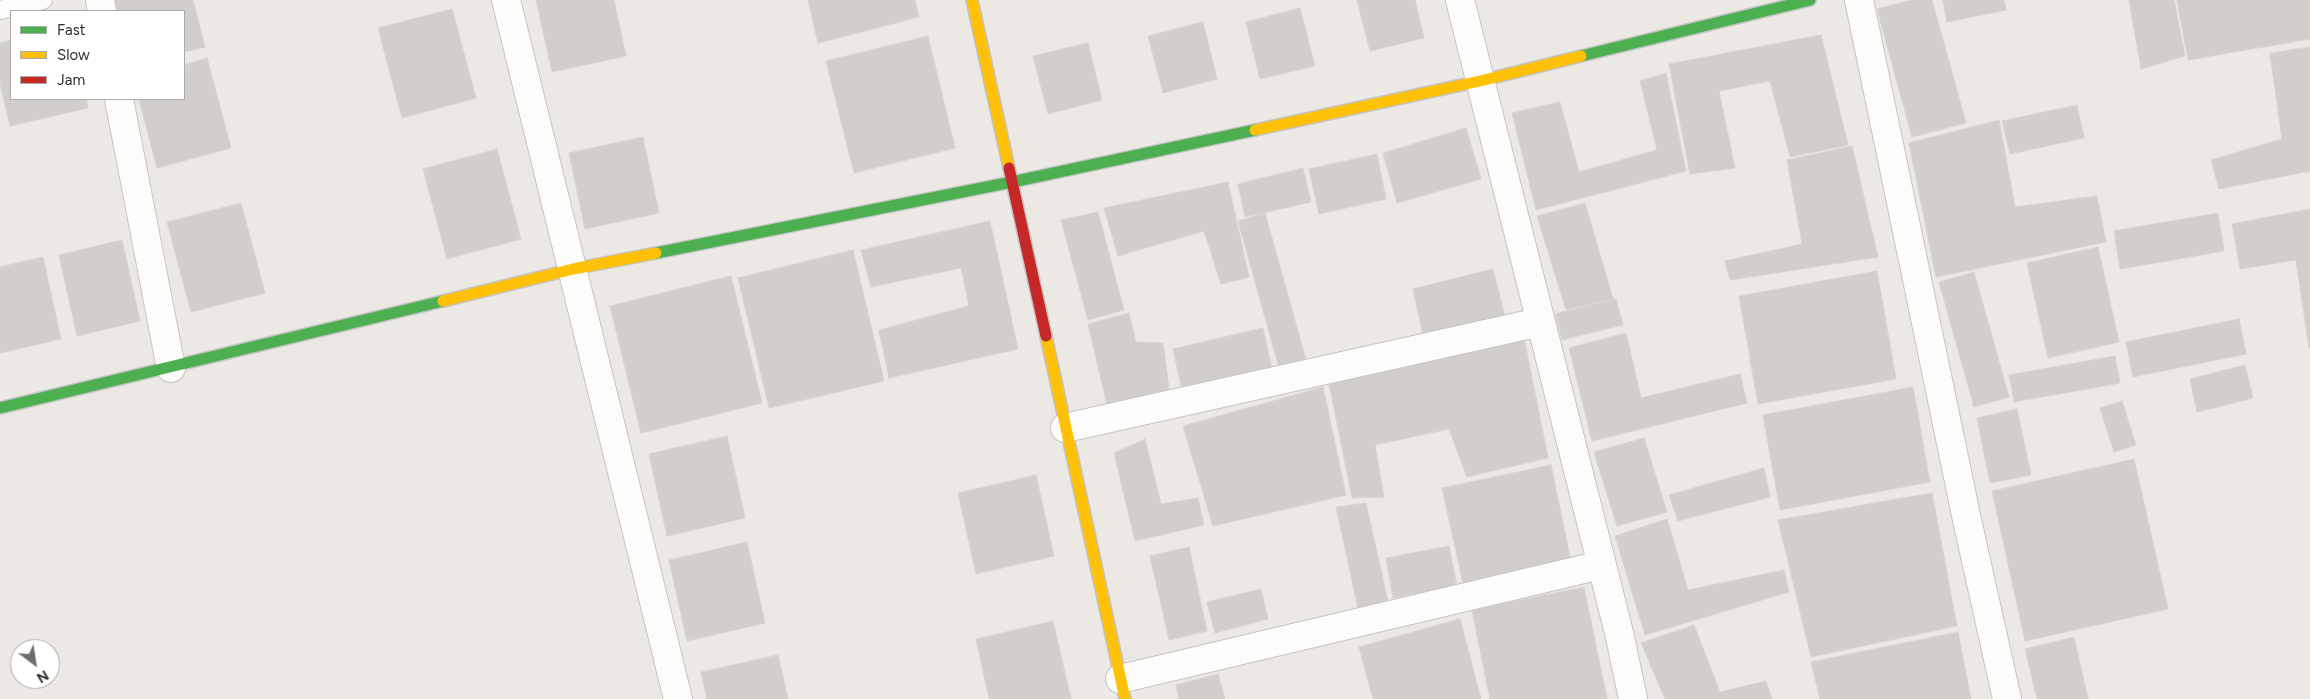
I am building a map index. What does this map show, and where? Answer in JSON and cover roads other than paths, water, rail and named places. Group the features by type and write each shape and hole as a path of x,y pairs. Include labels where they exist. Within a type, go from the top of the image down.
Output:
{"street":[{"path":"506,0 574,270 678,699"},
{"path":"972,0 1122,689 1601,565"},
{"path":"1460,0 1633,699"},
{"path":"0,408 574,270 1012,182 1480,81 1750,8 1810,0"},
{"path":"1859,0 1967,520 2007,699"},
{"path":"119,100 171,368"},
{"path":"1065,428 1540,322"}],"lane":[{"path":"0,10 43,0"}]}
